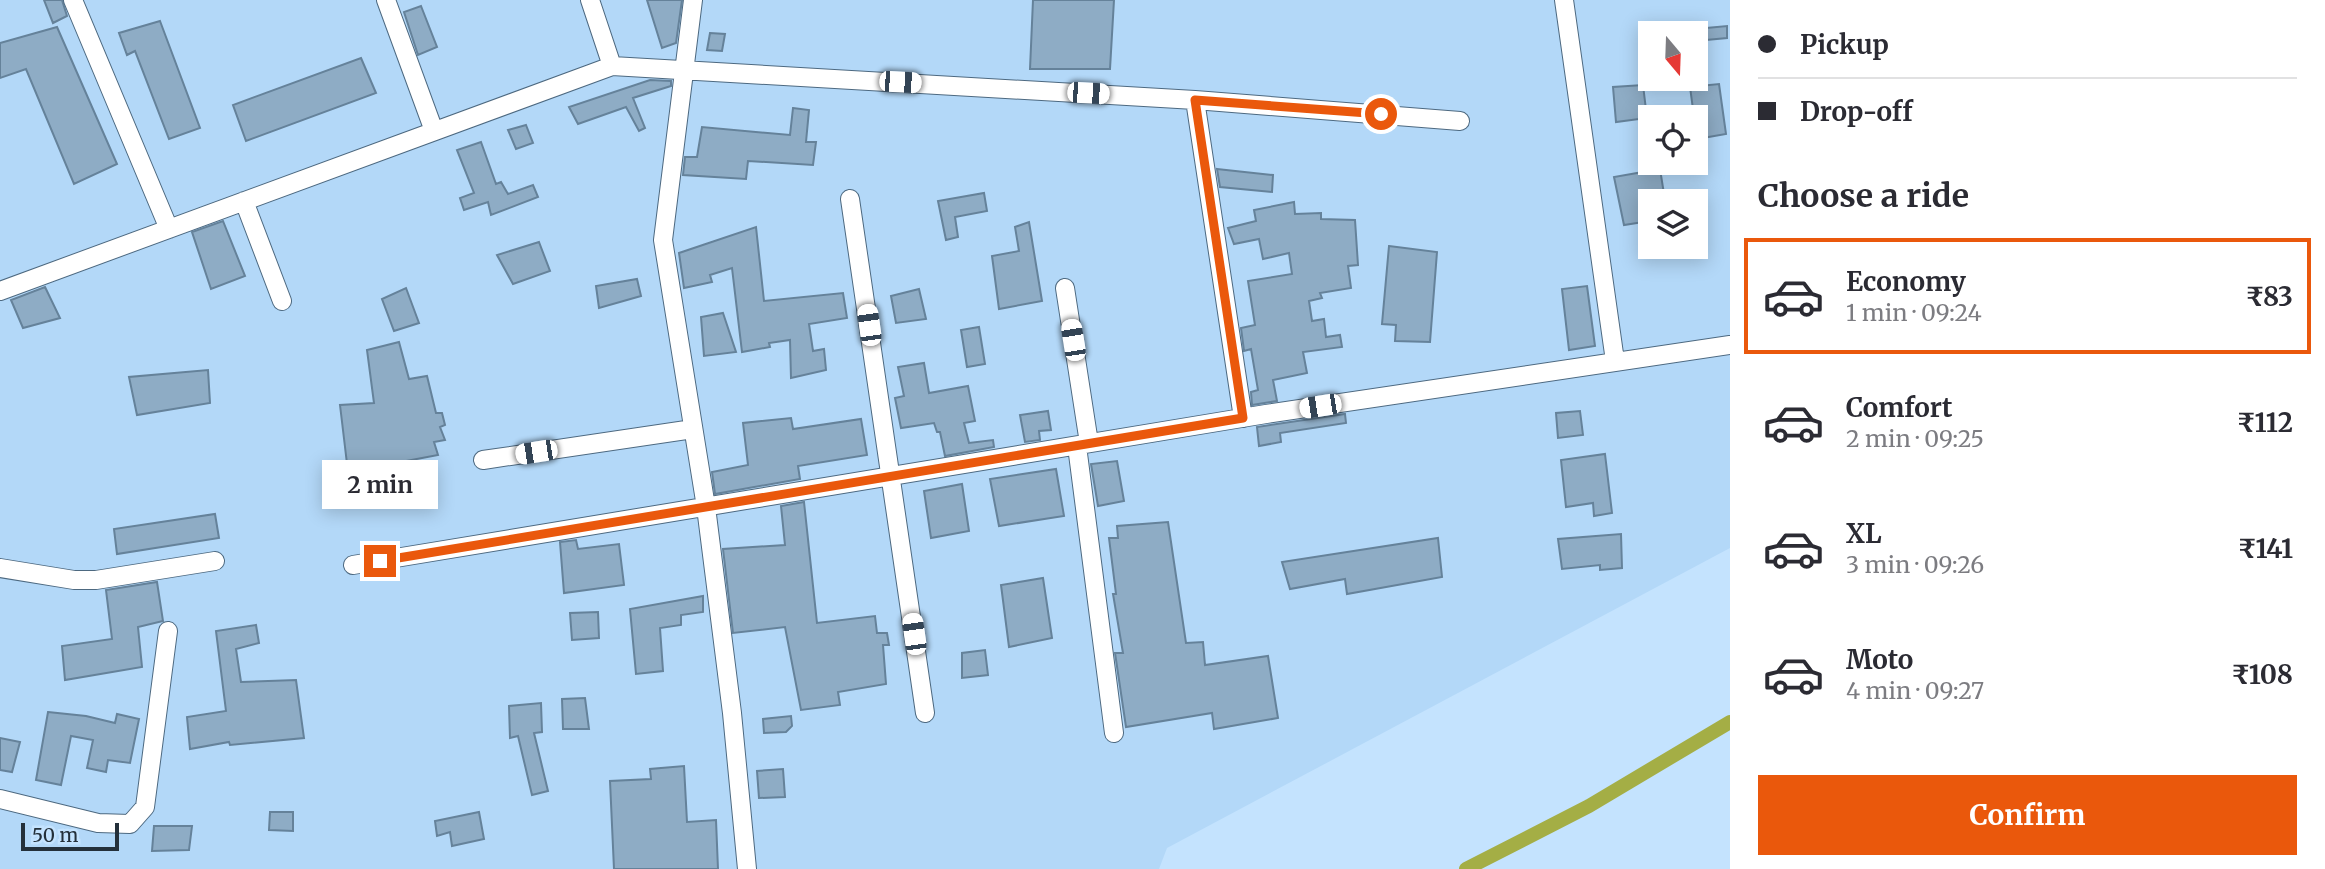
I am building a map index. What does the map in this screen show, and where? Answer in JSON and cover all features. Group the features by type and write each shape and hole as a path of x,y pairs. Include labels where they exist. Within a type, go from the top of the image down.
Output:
{"street":[{"path":"73,0 169,229"},
{"path":"386,0 434,131"},
{"path":"590,0 612,66"},
{"path":"693,0 663,240 706,507 747,869"},
{"path":"1563,0 1615,360"},
{"path":"0,291 612,66 1195,100 1460,121"},
{"path":"1195,100 1243,418"},
{"path":"850,199 925,713"},
{"path":"244,201 282,301"},
{"path":"1065,288 1114,733"},
{"path":"353,565 1243,418 1615,360 1730,345"},
{"path":"483,460 694,429"},
{"path":"0,568 74,580 96,580 215,561"},
{"path":"0,799 99,823 130,824 145,807 168,631"}],"shaded area":[{"path":"0,0 1730,0 1730,548 1167,848 1159,869 0,869"}],"building":[{"path":"44,0 62,0 67,16 53,23"},
{"path":"647,0 682,0 676,43 662,48"},
{"path":"1033,0 1114,0 1110,69 1030,69"},
{"path":"421,6 437,47 418,55 404,12"},
{"path":"160,21 200,128 169,139 135,51 127,55 119,33"},
{"path":"1727,26 1727,38 1708,40 1708,28"},
{"path":"57,27 117,164 74,184 26,69 0,78 0,43"},
{"path":"710,33 725,34 722,51 707,50"},
{"path":"361,58 376,93 246,141 233,105"},
{"path":"650,80 671,81 671,86 633,98 645,128 639,131 626,107 578,124 569,107"},
{"path":"1719,84 1726,134 1708,137 1708,105 1692,105 1691,91 1708,91 1708,85"},
{"path":"1638,85 1638,91 1644,91 1645,105 1638,105 1638,119 1616,122 1613,87"},
{"path":"793,108 809,110 806,142 816,142 813,165 748,161 746,179 683,175 685,157 697,157 702,127 790,135"},
{"path":"526,125 533,143 516,149 508,130"},
{"path":"481,142 496,184 501,182 508,194 533,185 538,197 491,215 488,202 464,210 460,198 474,193 457,150"},
{"path":"1217,169 1273,175 1272,192 1220,187"},
{"path":"1638,173 1638,175 1661,175 1663,189 1638,189 1638,223 1624,225 1614,177"},
{"path":"984,193 987,211 955,217 958,237 946,240 938,201"},
{"path":"1294,202 1295,214 1321,213 1321,219 1355,220 1358,265 1348,266 1351,288 1320,293 1322,298 1309,301 1312,321 1324,319 1326,337 1340,335 1342,347 1303,352 1307,373 1273,380 1277,401 1252,405 1251,392 1258,390 1251,349 1244,351 1241,328 1255,325 1248,281 1292,274 1289,253 1263,259 1259,239 1234,244 1228,228 1256,221 1254,210"},
{"path":"223,221 245,276 211,289 192,232"},
{"path":"1029,222 1042,301 999,309 992,256 1019,251 1015,227"},
{"path":"756,227 764,301 843,293 847,318 809,324 813,351 824,349 826,370 791,378 790,340 769,343 770,347 742,352 732,268 710,275 712,282 684,288 679,253"},
{"path":"539,242 550,271 513,284 497,255"},
{"path":"1389,246 1437,252 1430,342 1395,341 1396,325 1382,324"},
{"path":"637,279 641,296 599,308 596,286"},
{"path":"1587,286 1595,346 1569,350 1562,289"},
{"path":"45,287 60,318 23,328 11,300"},
{"path":"406,288 419,323 394,331 382,299"},
{"path":"919,289 926,319 896,323 891,296"},
{"path":"723,313 736,352 704,356 701,317"},
{"path":"979,327 985,364 967,367 961,330"},
{"path":"399,342 409,379 427,376 436,413 442,413 445,425 440,427 445,440 434,442 438,455 348,472 340,405 374,403 367,350"},
{"path":"924,363 929,393 968,386 975,421 964,423 969,443 993,440 994,447 945,456 940,432 937,432 934,423 901,428 895,398 904,396 898,367"},
{"path":"208,370 210,403 137,415 129,377"},
{"path":"1048,411 1051,430 1039,431 1040,440 1025,442 1020,415"},
{"path":"1580,411 1583,435 1558,438 1556,413"},
{"path":"1345,414 1346,423 1280,433 1281,442 1259,446 1257,427"},
{"path":"791,418 793,429 861,419 867,455 798,466 800,479 715,494 712,472 748,465 743,423"},
{"path":"1605,454 1612,513 1594,516 1593,503 1566,507 1561,460"},
{"path":"1117,461 1124,501 1098,506 1091,464"},
{"path":"1056,469 1064,516 999,526 990,479"},
{"path":"962,484 969,531 931,538 924,491"},
{"path":"804,502 817,623 875,616 877,633 887,633 889,645 883,645 886,684 838,692 840,705 801,710 785,627 733,633 723,549 785,545 781,506"},
{"path":"215,514 219,538 117,554 114,529"},
{"path":"1168,522 1186,643 1203,642 1205,665 1268,656 1278,718 1214,729 1212,713 1126,727 1115,653 1123,653 1113,594 1116,594 1109,538 1118,538 1117,526"},
{"path":"1621,534 1622,568 1600,570 1600,565 1562,569 1558,539"},
{"path":"1438,538 1442,577 1347,594 1345,579 1290,589 1282,562"},
{"path":"576,540 578,549 619,544 624,585 564,593 560,542"},
{"path":"1043,578 1052,638 1009,647 1001,585"},
{"path":"157,582 163,621 138,627 142,667 65,680 62,646 112,639 106,590"},
{"path":"703,596 703,612 681,615 681,625 660,628 663,671 636,674 630,609"},
{"path":"598,612 599,638 572,640 570,613"},
{"path":"256,625 259,643 236,649 241,682 296,680 304,738 230,745 229,742 190,749 187,717 226,711 216,631"},
{"path":"985,650 988,675 962,678 962,653"},
{"path":"585,698 589,729 563,729 562,699"},
{"path":"541,703 542,732 534,733 548,791 532,795 518,736 510,738 509,706"},
{"path":"48,712 86,716 115,723 117,714 139,719 130,763 108,760 106,772 87,768 93,740 71,736 61,785 36,780"},
{"path":"791,716 792,726 786,732 764,733 763,719"},
{"path":"0,738 20,742 12,772 0,770"},
{"path":"684,766 687,822 716,820 718,869 614,869 610,781 651,779 650,769"},
{"path":"783,769 785,797 759,798 757,771"},
{"path":"270,812 293,812 293,831 269,830"},
{"path":"479,812 484,839 452,846 450,832 437,836 435,821"},
{"path":"154,826 192,826 189,850 152,851"}],"waterway":[{"path":"1466,869 1589,806 1730,722"}],"route":[{"path":"380,561 1243,418 1195,100 1381,114"}]}
